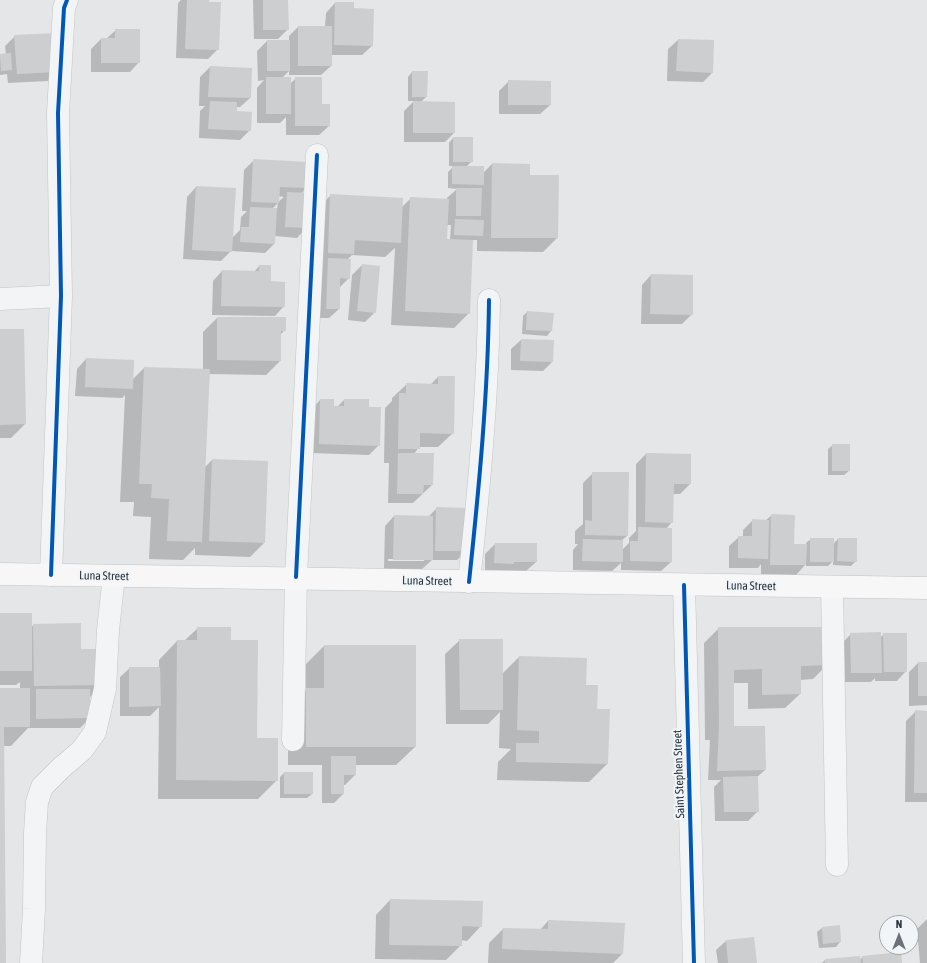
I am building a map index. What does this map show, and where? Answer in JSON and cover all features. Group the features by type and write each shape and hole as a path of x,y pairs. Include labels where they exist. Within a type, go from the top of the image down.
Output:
{"main road":[{"name":"Luna Street","path":"0,574 296,577 469,582 927,588"}],"street":[{"path":"51,575 61,296 58,113 64,8 67,0"},
{"path":"293,740 296,577 317,155"},
{"path":"0,299 61,296"},
{"path":"469,582 478,498 488,363 489,300"},
{"path":"32,963 35,833 38,802 42,787 82,750 95,732 105,689 108,630 114,576"},
{"name":"Saint Stephen Street","path":"684,585 694,963"},
{"path":"832,587 837,865"}],"building":[{"path":"187,0 209,0 209,2 221,2 219,50 185,49"},
{"path":"263,0 288,0 289,30 263,30"},
{"path":"335,2 354,2 354,8 374,9 373,46 334,45"},
{"path":"298,26 332,26 332,66 298,66"},
{"path":"115,29 140,29 140,63 101,63 101,38 115,38"},
{"path":"56,33 58,72 17,74 14,35"},
{"path":"678,39 714,40 713,73 676,71"},
{"path":"267,40 290,40 290,71 267,71"},
{"path":"11,53 12,70 1,71 0,54"},
{"path":"210,66 252,68 251,98 208,97"},
{"path":"412,71 428,71 427,97 412,97"},
{"path":"266,77 291,77 291,114 266,114"},
{"path":"295,77 322,77 322,104 330,104 330,126 295,126"},
{"path":"508,80 551,81 551,105 508,105"},
{"path":"210,101 237,102 237,111 252,112 251,131 208,129"},
{"path":"413,101 455,102 455,133 413,133"},
{"path":"453,137 473,137 473,162 453,162"},
{"path":"253,159 309,162 307,188 280,187 279,203 251,202"},
{"path":"492,163 530,164 530,175 559,175 558,238 491,238"},
{"path":"452,166 484,166 484,185 452,184"},
{"path":"196,186 236,188 232,252 192,250"},
{"path":"456,188 482,188 481,216 456,216"},
{"path":"287,192 309,193 307,228 285,227"},
{"path":"330,194 403,198 401,243 355,240 354,254 328,253"},
{"path":"410,197 449,199 447,239 473,240 470,314 405,311"},
{"path":"250,207 277,208 275,244 240,242 241,227 249,227"},
{"path":"455,219 484,220 483,236 454,235"},
{"path":"328,258 351,259 350,279 340,278 340,309 326,309"},
{"path":"362,264 380,266 376,313 357,311"},
{"path":"259,265 271,265 271,281 285,282 285,307 221,306 222,270 259,271"},
{"path":"651,274 693,275 693,315 650,314"},
{"path":"527,311 554,313 552,331 526,330"},
{"path":"217,317 286,317 286,331 281,331 281,361 217,360"},
{"path":"0,329 24,329 26,424 0,425"},
{"path":"521,339 554,340 553,362 520,361"},
{"path":"86,358 134,360 133,389 85,387"},
{"path":"144,367 210,369 202,542 167,541 169,499 151,498 152,484 139,484"},
{"path":"438,376 455,376 454,434 420,433 420,449 398,449 399,393 406,393 406,383 438,384"},
{"path":"320,399 334,399 334,406 344,406 344,399 369,399 369,407 381,407 380,446 319,444"},
{"path":"832,444 850,444 850,471 832,471"},
{"path":"398,453 434,453 433,485 424,485 423,494 397,494"},
{"path":"646,453 691,454 691,484 674,484 673,523 645,522"},
{"path":"212,459 268,461 265,543 209,541"},
{"path":"592,472 629,472 628,536 585,535 585,520 592,521"},
{"path":"436,507 468,508 468,551 435,551"},
{"path":"771,514 795,515 794,544 807,544 806,565 770,565"},
{"path":"394,515 433,516 433,560 393,560"},
{"path":"752,519 769,520 768,559 738,558 738,536 752,536"},
{"path":"638,527 672,528 672,562 630,561 630,541 638,541"},
{"path":"810,538 834,538 834,562 810,562"},
{"path":"838,538 857,538 857,562 837,561"},
{"path":"583,539 623,540 623,562 582,561"},
{"path":"495,543 537,543 537,562 514,562 514,564 494,563"},
{"path":"0,613 32,613 32,671 0,671"},
{"path":"81,623 81,649 104,649 104,685 34,686 33,624"},
{"path":"197,627 231,627 231,640 258,640 257,738 278,738 278,781 176,780 177,640 197,640"},
{"path":"718,627 828,627 828,665 801,666 801,694 762,695 762,669 734,670 734,726 765,726 766,770 717,771 719,726"},
{"path":"881,632 882,673 851,673 850,633"},
{"path":"883,633 907,633 907,672 884,672"},
{"path":"459,639 503,639 503,710 460,710"},
{"path":"324,645 416,645 416,747 306,747 306,688 324,688"},
{"path":"519,656 587,658 586,685 598,685 597,709 610,709 608,764 516,762 516,743 539,743 539,731 517,730"},
{"path":"918,662 927,662 927,696 918,696"},
{"path":"129,667 160,667 161,706 129,707"},
{"path":"0,688 30,688 30,727 4,727 6,963 0,963"},
{"path":"36,689 90,689 91,718 36,719"},
{"path":"915,710 927,711 927,793 914,793"},
{"path":"331,756 356,756 356,775 344,775 344,794 331,794"},
{"path":"284,772 313,772 313,794 284,794"},
{"path":"758,776 759,812 724,812 723,777"},
{"path":"390,899 483,901 482,927 462,926 462,946 389,945"},
{"path":"548,920 625,923 623,954 502,949 503,928 548,929"},
{"path":"840,925 841,942 823,944 822,927"},
{"path":"754,937 757,963 728,963 726,940"},
{"path":"879,954 901,955 902,963 863,963 862,956"},
{"path":"860,956 861,963 825,963 825,959"}],"cycle path":[{"path":"51,575 61,296 58,113 64,8 67,0"},
{"path":"296,577 317,155"},
{"path":"469,582 482,441 487,370 489,300"},
{"path":"684,585 694,963"}]}
